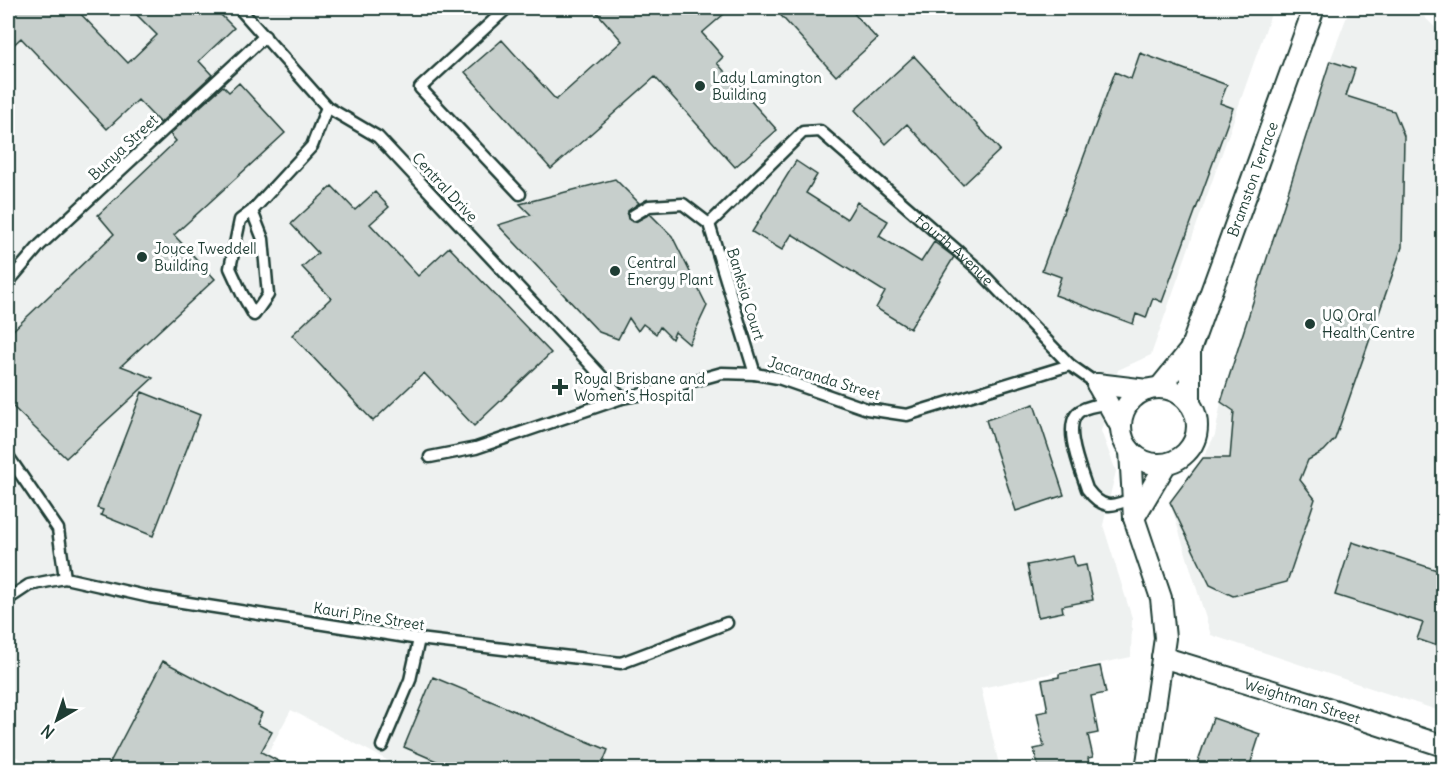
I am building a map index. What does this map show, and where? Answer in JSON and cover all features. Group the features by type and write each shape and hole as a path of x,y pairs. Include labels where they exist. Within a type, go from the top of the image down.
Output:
{"street":[{"name":"Bramston Terrace","path":"1190,404 1190,350 1314,8"},
{"name":"Bramston Terrace","path":"1153,389 1190,350"},
{"name":"Fourth Avenue","path":"1098,384 1153,389"},
{"name":"Fourth Avenue","path":"1098,384 1121,427"},
{"path":"1153,389 1171,390 1182,396 1190,404 1195,415 1197,427 1195,440 1188,451 1178,459 1166,464 1152,464 1140,459 1130,451 1123,440 1122,415 1128,403 1137,394 1153,389"},
{"path":"1130,451 1134,518 1161,598 1165,638 1146,770"},
{"path":"1134,518 1166,464"},
{"name":"Weightman Street","path":"1162,657 1283,693 1443,746"}],"lane":[{"name":"Central Drive","path":"239,8 327,107 378,137 622,398"},
{"path":"507,8 420,88 520,194"},
{"name":"Bunya Street","path":"8,285 40,245 265,36"},
{"path":"252,211 263,239 268,296 254,315 230,268 240,220 252,211 312,146 327,107"},
{"name":"Fourth Avenue","path":"709,224 803,132 820,131 977,268 1070,365 1098,384"},
{"path":"634,215 650,206 683,204 709,224"},
{"name":"Banksia Court","path":"709,224 755,374"},
{"name":"Jacaranda Street","path":"430,457 476,448 622,398 654,392 723,373 755,374 778,378 867,409 907,415 1070,365"},
{"path":"1108,404 1091,406 1078,412 1072,421 1070,432 1087,489 1092,496 1100,503 1111,506 1133,498"},
{"path":"8,456 58,529 66,578"},
{"name":"Kauri Pine Street","path":"8,599 29,585 66,578 150,597 419,639 621,663 727,623"},
{"path":"382,746 410,680 419,639"}],"shaded area":[{"name":"Royal Brisbane and Women’s Hospital","path":"8,8 1273,8 1151,355 1118,370 1101,431 1116,471 1103,525 1132,618 1131,657 981,688 1000,769 404,769 291,710 259,769 38,769 8,752"},
{"path":"1350,8 1415,8 1444,36 1443,712 1211,635 1170,502 1203,458 1215,435 1221,402 1330,61"}],"building":[{"path":"8,8 75,8 128,63 157,35 130,8 214,8 234,28 199,61 212,75 160,123 138,100 107,129 21,38 8,50"},
{"name":"Lady Lamington Building","path":"593,8 731,8 702,33 723,57 717,63 777,130 735,167 655,77 551,169 465,72 502,40 556,100 622,41"},
{"name":"Lady Lamington Building","path":"774,8 849,8 877,39 836,76"},
{"path":"1140,53 1227,85 1220,103 1233,108 1162,302 1153,298 1146,318 1136,314 1133,324 1055,295 1061,277 1042,270 1115,72 1131,79"},
{"path":"914,56 1000,150 963,185 907,124 886,144 855,110"},
{"name":"UQ Oral Health Centre","path":"1330,61 1355,69 1346,96 1394,111 1404,136 1402,247 1335,439 1324,451 1308,460 1300,480 1315,499 1287,582 1233,596 1210,585 1170,502 1203,458 1230,458 1234,411 1221,402"},
{"name":"Joyce Tweddell Building","path":"239,83 285,133 174,235 215,279 121,366 153,378 66,458 8,402 8,366 15,360 8,350 8,335 114,234 98,215 176,141 170,134 223,86 229,92"},
{"path":"796,161 817,175 806,193 847,219 857,202 888,221 879,236 921,262 934,242 954,257 910,329 876,308 885,292 792,234 782,250 752,232"},
{"name":"Central Energy Plant","path":"615,179 639,203 628,211 628,219 635,222 650,214 672,236 707,306 689,344 675,332 672,339 660,327 656,334 643,324 638,331 629,318 618,339 599,332 498,225 531,215 520,204"},
{"path":"332,186 355,210 375,192 389,207 370,224 418,276 449,247 551,353 474,426 424,373 373,421 292,335 331,298 302,267 318,253 291,224"},
{"path":"142,392 200,415 153,536 101,515 103,510 97,508"},
{"path":"1034,404 1064,495 1016,511 986,420"},
{"path":"1352,542 1443,572 1443,648 1417,639 1423,623 1335,595"},
{"path":"1073,556 1076,567 1086,565 1093,600 1062,606 1063,612 1038,617 1027,565"},
{"path":"163,661 262,713 257,724 272,732 261,752 295,770 106,770"},
{"path":"1100,666 1106,693 1091,696 1098,733 1088,735 1093,757 1088,758 1090,770 1039,770 1034,749 1044,747 1037,713 1048,711 1042,680 1059,677 1059,674"},
{"path":"433,677 608,750 600,770 457,770 404,747"},
{"path":"1213,718 1260,734 1249,768 1239,765 1238,770 1214,770 1197,764"}],"place":[{"name":"Lady Lamington Building","path":"700,86"},
{"name":"Joyce Tweddell Building","path":"142,257"},
{"name":"Central Energy Plant","path":"615,271"},
{"name":"UQ Oral Health Centre","path":"1310,324"},
{"name":"Royal Brisbane and Women’s Hospital","path":"560,387"}]}
